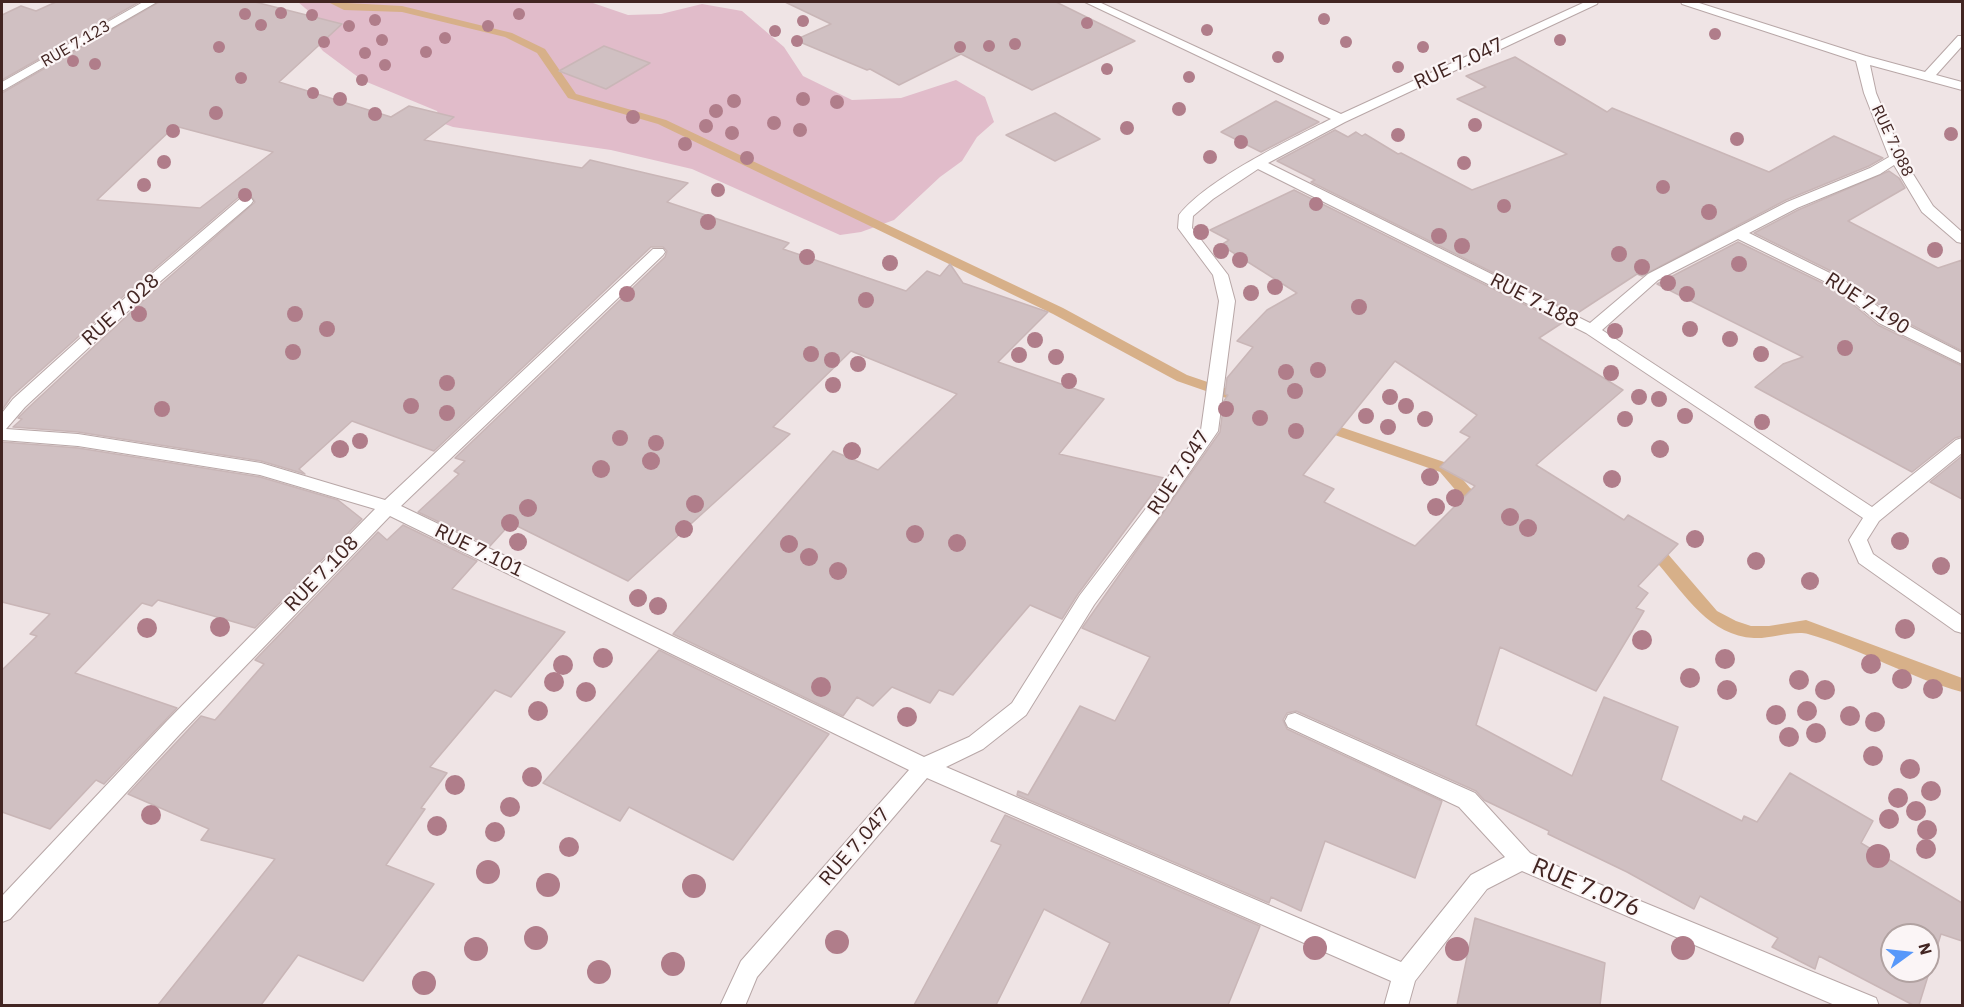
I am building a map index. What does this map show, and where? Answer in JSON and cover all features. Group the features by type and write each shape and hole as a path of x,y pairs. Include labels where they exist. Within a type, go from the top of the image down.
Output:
{"street":[{"name":"RUE 7.123","path":"2,87 151,2"},
{"path":"1091,2 1341,119"},
{"name":"RUE 7.047","path":"732,1005 749,969 924,767 976,743 1019,709 1087,600 1150,516 1209,431 1227,301 1220,275 1185,228 1186,215 1197,205 1259,164 1341,119 1593,2"},
{"path":"1689,2 1862,59 1962,86"},
{"path":"1928,77 1962,39"},
{"name":"RUE 7.088","path":"1862,59 1870,93 1896,158 1927,209 1962,239"},
{"name":"RUE 7.188","path":"1259,164 1592,330 1653,277 1792,205 1875,171 1896,158"},
{"name":"RUE 7.028","path":"2,424 19,403 246,201"},
{"name":"RUE 7.190","path":"1738,233 1839,283 1885,320 1962,359"},
{"name":"RUE 7.108","path":"2,912 173,728 388,507 658,252"},
{"path":"1592,330 1873,516"},
{"name":"RUE 7.101","path":"2,434 89,442 261,469 388,507 924,767 1405,975"},
{"path":"1962,444 1873,516 1858,540 1866,558 1962,626"},
{"name":"RUE 7.076","path":"1295,721 1467,800 1522,860 1867,1005"},
{"path":"1396,1005 1405,975 1479,882 1522,860"}],"shaded area":[{"path":"298,2 590,2 628,15 661,14 702,4 742,11 784,47 803,76 852,100 901,98 956,80 985,97 994,122 977,137 962,161 940,177 894,220 861,232 840,235 692,169 611,150 453,127 442,123 437,111 362,80 323,51 318,45 319,20"}],"building":[{"path":"56,2 139,2 2,80 2,15 21,6 36,11"},
{"path":"159,2 255,2 342,24 279,82 391,117 409,106 454,117 424,140 582,168 590,160 688,183 667,202 789,243 783,249 906,291 927,271 940,276 950,264 963,283 1048,312 998,362 1104,399 1059,454 1164,478 1062,619 1030,605 953,695 939,690 930,703 892,687 873,706 857,697 843,716 673,634 833,451 878,470 957,394 851,351 773,427 790,434 628,581 511,523 490,546 418,512 459,474 454,471 465,461 455,458 665,257 667,251 663,247 651,247 434,451 352,421 299,469 305,474 261,461 78,432 13,427 22,419 18,418 27,409 158,287 255,202 251,196 240,196 11,397 2,410 2,93","holes":["175,126 273,152 200,208 97,200"]},
{"path":"785,2 1056,2 1135,41 1032,90 961,54 899,85 870,69 867,70 795,40 831,24"},
{"path":"604,46 650,63 606,89 559,71"},
{"path":"1515,57 1607,112 1612,108 1769,172 1834,136 1883,158 1786,200 1642,276 1637,274 1576,314 1311,182 1315,180 1277,161 1335,130 1348,137 1356,132 1362,136 1365,134 1398,154 1401,153 1472,190 1567,154 1457,99 1486,87 1466,76"},
{"path":"1276,101 1319,122 1261,152 1221,132"},
{"path":"1055,113 1100,139 1055,161 1006,135"},
{"path":"1889,171 1899,178 1905,188 1848,221 1938,268 1962,260 1962,351 1892,315 1845,278 1754,233 1798,210"},
{"path":"1294,190 1562,323 1539,338 1623,390 1536,465 1624,520 1628,515 1678,544 1638,586 1648,593 1636,608 1644,611 1596,691 1500,647 1476,725 1572,776 1604,697 1678,727 1661,780 1742,821 1744,816 1757,822 1790,773 1873,821 1861,843 1962,903 1962,941 1941,934 1940,937 1940,923 1880,923 1880,983 1926,983 1919,1005 1913,1005 1819,956 1815,969 1772,947 1778,938 1700,896 1694,909 1627,872 1548,834 1549,831 1484,800 1476,791 1296,711 1287,713 1283,720 1287,729 1442,801 1415,878 1325,841 1301,911 1271,897 1269,903 1017,795 1018,791 1028,795 1080,706 1115,721 1150,657 1082,628 1220,432 1224,401 1228,395 1225,394 1227,378 1253,347 1237,341 1267,310 1297,293 1221,245 1229,240 1210,230","holes":["1395,361 1477,415 1460,432 1470,437 1440,467 1475,486 1415,546 1324,502 1334,489 1303,475"]},
{"path":"1738,242 1833,288 1878,325 1962,366 1962,436 1955,438 1912,472 1755,387 1783,364 1803,357 1657,284"},
{"path":"2,442 78,448 260,477 338,500 362,519 255,628 158,600 152,606 142,603 75,673 177,708 104,784 96,780 50,829 2,812 2,670 37,636 30,634 50,614 2,602"},
{"path":"1962,456 1962,499 1930,482"},
{"path":"403,525 477,561 452,589 565,632 511,697 495,690 430,767 447,773 421,808 425,809 386,865 434,884 363,981 298,955 261,1005 158,1005 275,859 201,840 209,829 128,794 201,716 215,720 264,664 255,660 378,532 387,540"},
{"path":"659,650 829,734 733,860 629,807 620,821 543,783"},
{"path":"1005,815 1260,926 1228,1005 1080,1005 1110,943 1044,909 996,1005 914,1005 1001,845 991,841"},
{"path":"1475,918 1605,963 1600,1005 1457,1005"}],"waterway":[{"path":"333,2 344,7 402,9 508,35 541,51 572,96 662,122 1058,311 1182,378 1226,393"},
{"path":"1320,425 1445,468 1469,496 1482,502"},
{"path":"1648,546 1661,557 1711,615 1730,625 1751,632 1769,632 1806,626 1962,685"}]}
